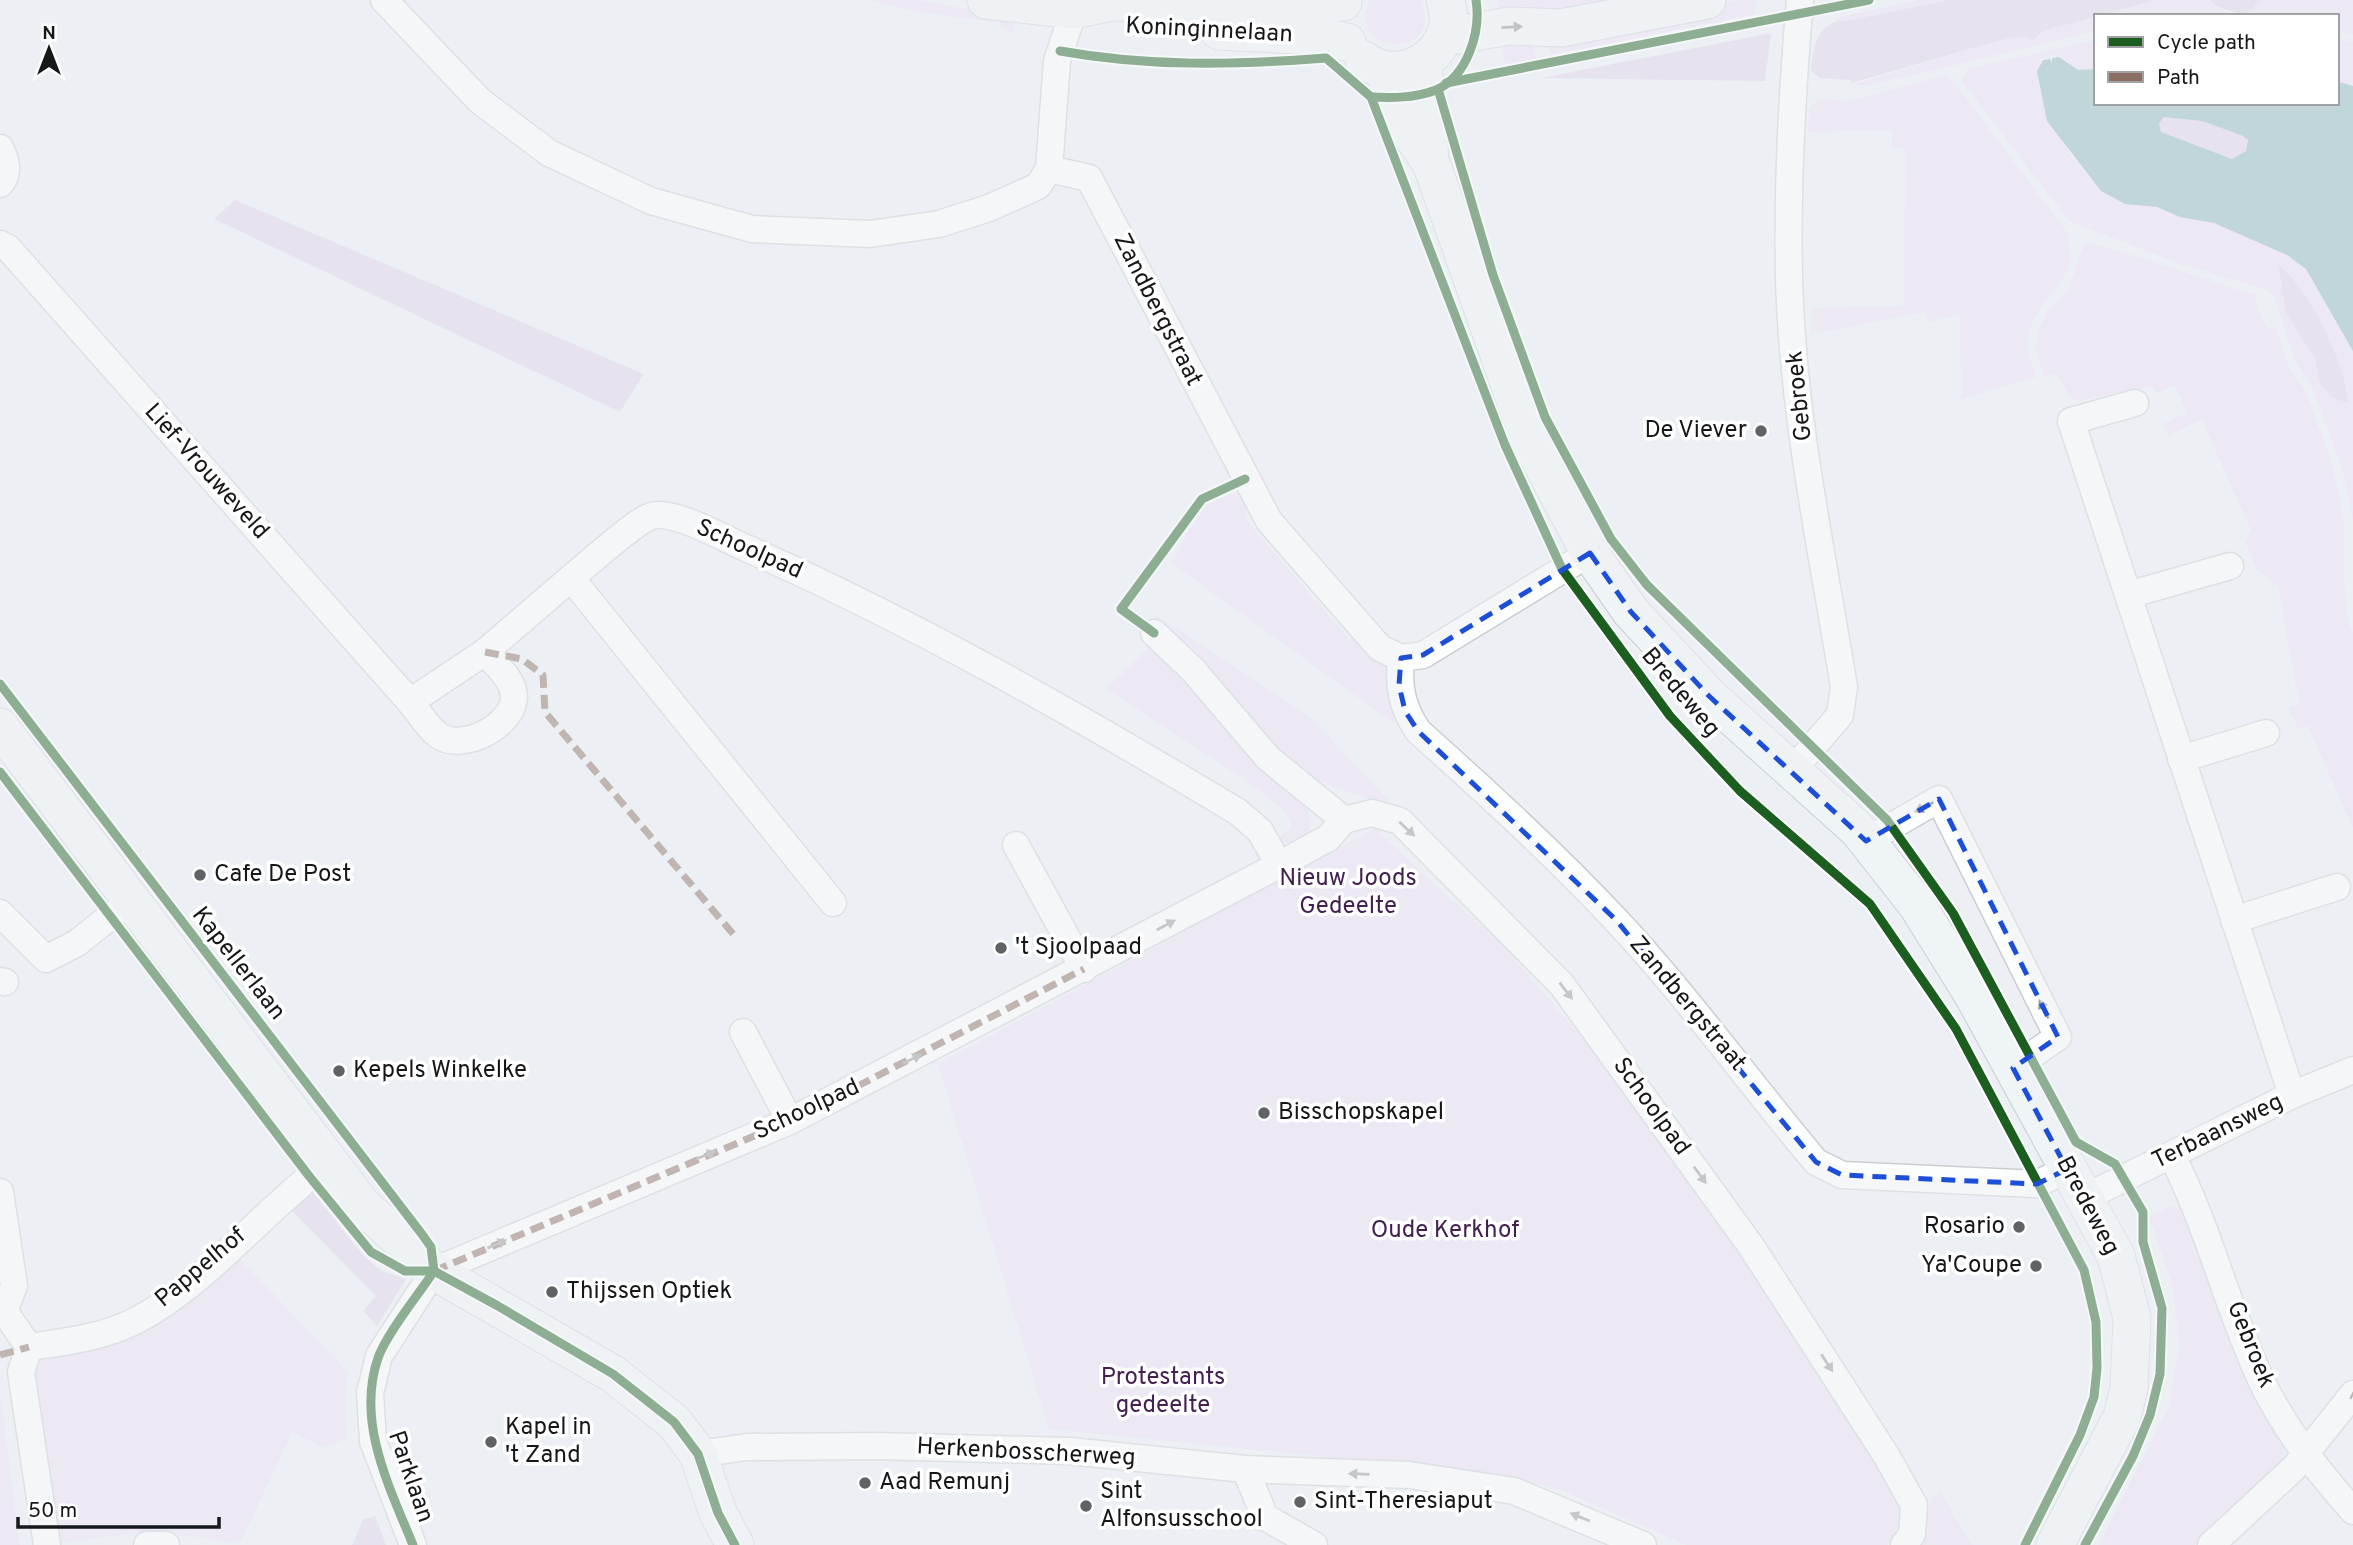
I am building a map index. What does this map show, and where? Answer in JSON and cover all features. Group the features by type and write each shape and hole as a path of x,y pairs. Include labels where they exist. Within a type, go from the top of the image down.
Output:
{"main road":[{"name":"Koninginnelaan","path":"986,0 1074,10 1110,26 1317,36 1347,42"},
{"name":"Bredeweg","path":"1430,163 1434,50 1448,23 1445,0"},
{"path":"1344,1 1342,28 1347,42 1368,64 1383,69 1401,70 1434,50 1509,26 1560,28 1707,0"},
{"name":"Koninginnelaan","path":"1074,10 1112,2 1269,8 1344,1"},
{"name":"Bredeweg","path":"1383,69 1402,121 1430,163 1530,442 1590,553 1640,621 1709,696 1866,841 1916,905 1973,995 2116,1256 2132,1318 2129,1388 2122,1416 2055,1545"},
{"name":"Kapellerlaan","path":"0,727 293,1113 327,1163 361,1204 434,1271 613,1374 674,1422 698,1454 718,1513 735,1545"}],"street":[{"path":"384,0 480,101 549,153 651,201 752,229 870,234 940,224 989,208 1038,186 1049,169 1057,61 1074,10"},
{"name":"Gebroek","path":"1792,771 1840,715 1844,687 1802,434 1789,278 1791,95 1800,0"},
{"path":"0,148 7,162 4,180 0,184"},
{"name":"Zandbergstraat","path":"1049,169 1089,178 1269,521 1380,648 1401,658 1399,685 1405,712 1418,731 1528,830 1616,920 1702,1020 1815,1162 1842,1175 2037,1185 2076,1183"},
{"name":"Lief-Vrouweveld","path":"0,244 17,259 439,736 460,742 481,737 511,711 514,697 511,684 485,652"},
{"path":"2135,403 2071,421 2292,1095"},
{"name":"Schoolpad","path":"485,652 571,578 652,516 674,517 918,629 1066,708 1238,812 1261,831 1279,865"},
{"path":"1401,658 1423,654 1590,553"},
{"path":"2128,595 2230,566"},
{"path":"571,578 833,903"},
{"path":"1154,634 1193,670 1268,758 1344,820"},
{"path":"410,702 485,652"},
{"path":"2181,759 2266,733"},
{"path":"1866,841 1939,799 2058,1037 2013,1068"},
{"name":"Schoolpad","path":"434,1271 790,1121 1279,865 1328,838 1344,820 1372,813 1399,821 1562,985 1751,1245 1886,1455 1914,1505 1912,1534 1904,1545"},
{"path":"1016,845 1084,969"},
{"path":"2234,920 2337,887"},
{"path":"0,913 46,959 77,943 131,900"},
{"path":"743,1032 790,1121"},
{"name":"Terbaansweg","path":"2076,1183 2172,1156 2292,1095 2353,1070"},
{"name":"Gebroek","path":"2172,1156 2193,1196 2261,1380 2305,1457 2353,1511"},
{"name":"Pappelhof","path":"29,1347 78,1340 137,1320 199,1276 254,1224 327,1163"},
{"path":"0,1192 14,1286 2,1311 29,1347 21,1372 47,1545"},
{"name":"Parklaan","path":"413,1545 373,1441 370,1393 379,1356 434,1271"},
{"path":"2211,1545 2305,1457 2316,1437 2353,1394"},
{"name":"Herkenbosscherweg","path":"698,1454 747,1447 865,1446 1070,1451 1245,1469 1409,1475 1514,1491 1643,1545"},
{"path":"1245,1469 1265,1517 1314,1545"},
{"path":"147,1545 166,1545"}],"highlighted area":[{"path":"1590,553 1631,612 1709,696 1866,841 1939,799 2058,1037 2013,1068 2067,1169 2037,1184 1842,1175 1816,1162 1616,920 1418,731 1405,711 1399,685 1401,658 1423,655"}],"green space":[{"path":"867,0 917,0 1015,18 1014,33 1001,27 1001,23 919,12"},
{"path":"1370,0 1421,0 1425,20 1420,34 1409,42 1395,44 1381,41 1370,33 1365,19"},
{"path":"1497,0 1665,0 1600,13 1499,15"},
{"path":"1741,0 1756,0 1755,14 1550,55 1547,37"},
{"path":"1919,0 1949,0 1847,21 1835,18"},
{"path":"2156,0 2211,0 2215,7 2233,14 2105,14"},
{"path":"2261,0 2353,0 2353,35 2339,32 2339,14 2245,14"},
{"path":"2094,17 2094,31 1869,85 1851,85 2008,38 2025,37 2033,40 2043,31"},
{"path":"1530,37 1536,59 1504,64 1502,38"},
{"path":"2094,40 2094,69 2078,70 2059,55 2042,59 2037,71 2069,153 2101,191 2125,204 2157,207 2180,217 2214,223 2275,247 2306,269 2353,351 2353,522 2344,475 2315,393 2294,358 2274,296 2265,289 2178,263 2069,221 1962,81 1968,69","holes":["2278,265 2302,292 2333,348 2348,403 2326,393 2320,384 2315,358 2280,283"]},
{"path":"2339,40 2353,42 2353,86 2339,82"},
{"path":"1942,76 1953,81 2065,229 2070,247 2070,262 2065,274 2041,307 2029,334 2029,351 2036,377 1961,399 1960,314 1928,322 1925,312 1811,334 1812,308 1904,306 1905,148 1892,148 1892,130 1808,132 1809,108 1819,99 1850,101"},
{"path":"2093,243 2256,295 2257,307 2268,329 2276,327 2290,369 2308,397 2333,465 2344,523 2344,580 2348,618 2353,634 2353,828 2308,726 2298,729 2289,708 2299,704 2278,586 2258,571 2245,542 2251,530 2202,420 2168,435 2163,424 2187,413 2175,385 2157,393 2153,386 2078,401 2070,397 2056,373 2044,377 2036,348 2039,328 2049,309 2069,289 2082,248"},
{"path":"1238,493 1246,508 1246,520 1349,639 1356,637 1387,668 1395,724 1171,563 1205,504"},
{"path":"1156,615 1311,718 1389,801 1380,803 1299,774 1154,627"},
{"path":"1154,643 1309,812 1309,830 1299,845 1287,844 1277,838 1292,828 1284,810 1243,778 1106,689"},
{"name":"Oude Kerkhof","path":"1376,828 1442,892 1495,937 1613,1073 1845,1404 1904,1514 1896,1535 1887,1545 1686,1545 1563,1491 1507,1475 1049,1429 938,1064"},
{"path":"2171,1205 2182,1211 2235,1358 2286,1448 2278,1467 2195,1545 2099,1545 2169,1407 2179,1347 2173,1286 2149,1217"},
{"path":"237,1256 348,1372 345,1406 347,1438 323,1447 292,1432 240,1544 156,1530 60,1543 34,1362 93,1351 142,1331"},
{"path":"0,1392 20,1545 0,1545"},
{"path":"1940,1492 1972,1545 1918,1545 1933,1498"}],"shaded area":[{"path":"1949,0 2156,0 2105,14 2094,14 2094,17 2043,31 2033,40 2025,37 2008,38 1851,83 1851,80 1819,78 1811,70 1817,40 1825,28 1838,21 1832,19 1847,21"},
{"path":"2211,0 2261,0 2242,14 2217,6"},
{"path":"1771,33 1765,81 1542,78"},
{"path":"2162,117 2202,121 2243,136 2248,140 2246,151 2232,159 2161,132 2159,124"},
{"path":"235,200 644,374 620,412 214,219"},
{"path":"2278,265 2302,291 2324,328 2341,368 2348,403 2331,397 2320,384 2315,358 2286,313"},
{"path":"308,1186 362,1254 380,1270 406,1279 377,1326 363,1311 376,1296 287,1206"},
{"path":"375,1516 386,1545 352,1545 363,1520"}],"water":[{"path":"2059,57 2078,70 2094,69 2094,105 2339,105 2339,82 2353,86 2353,351 2306,269 2287,255 2214,223 2180,217 2157,207 2125,204 2101,191 2047,121 2037,71 2043,60 2050,59 2052,63 2052,58","holes":["2163,117 2202,121 2248,140 2246,151 2232,159 2161,132 2159,124"]}],"marked path":[{"path":"485,652 522,659 543,675 545,712 734,935"},
{"path":"434,1271 790,1121 1084,969"},
{"path":"0,1355 29,1347"}],"cycle path":[{"path":"1371,97 1420,95 1447,83 1464,64 1470,51 1476,25 1476,0"},
{"path":"1446,83 1869,0"},
{"path":"1060,51 1126,60 1193,63 1326,58 1371,97 1505,445 1562,569 1670,716 1740,791 1870,904 1956,1029 2084,1270 2096,1322 2097,1368 2094,1397 2080,1435 2025,1545"},
{"path":"1438,89 1493,275 1545,417 1611,539 1647,585 1887,820 1953,913 2076,1142 2115,1164 2143,1212 2143,1242 2162,1308 2160,1374 2150,1415 2133,1456 2085,1545"},
{"path":"1154,633 1121,609 1202,499 1245,479"},
{"path":"0,684 421,1233 431,1247 434,1271"},
{"path":"0,772 309,1176 371,1252 405,1271 434,1271 498,1306 613,1374 674,1422 698,1454 718,1513 735,1545"},
{"path":"413,1545 378,1453 373,1430 372,1382 378,1358 388,1337 434,1271"}],"place":[{"name":"De Viever","path":"1761,431"},
{"name":"Cafe De Post","path":"200,875"},
{"name":"'t Sjoolpaad","path":"1001,948"},
{"name":"Kepels Winkelke","path":"339,1071"},
{"name":"Bisschopskapel","path":"1264,1113"},
{"name":"Rosario","path":"2019,1227"},
{"name":"Ya'Coupe","path":"2036,1266"},
{"name":"Thijssen Optiek","path":"552,1292"},
{"name":"Kapel in 't Zand","path":"491,1442"},
{"name":"Aad Remunj","path":"865,1483"},
{"name":"Sint-Theresiaput","path":"1300,1502"},
{"name":"Sint Alfonsusschool","path":"1086,1506"}],"park label":[{"name":"Nieuw Joods Gedeelte","path":"1348,893"},
{"name":"Protestants gedeelte","path":"1163,1392"}]}
